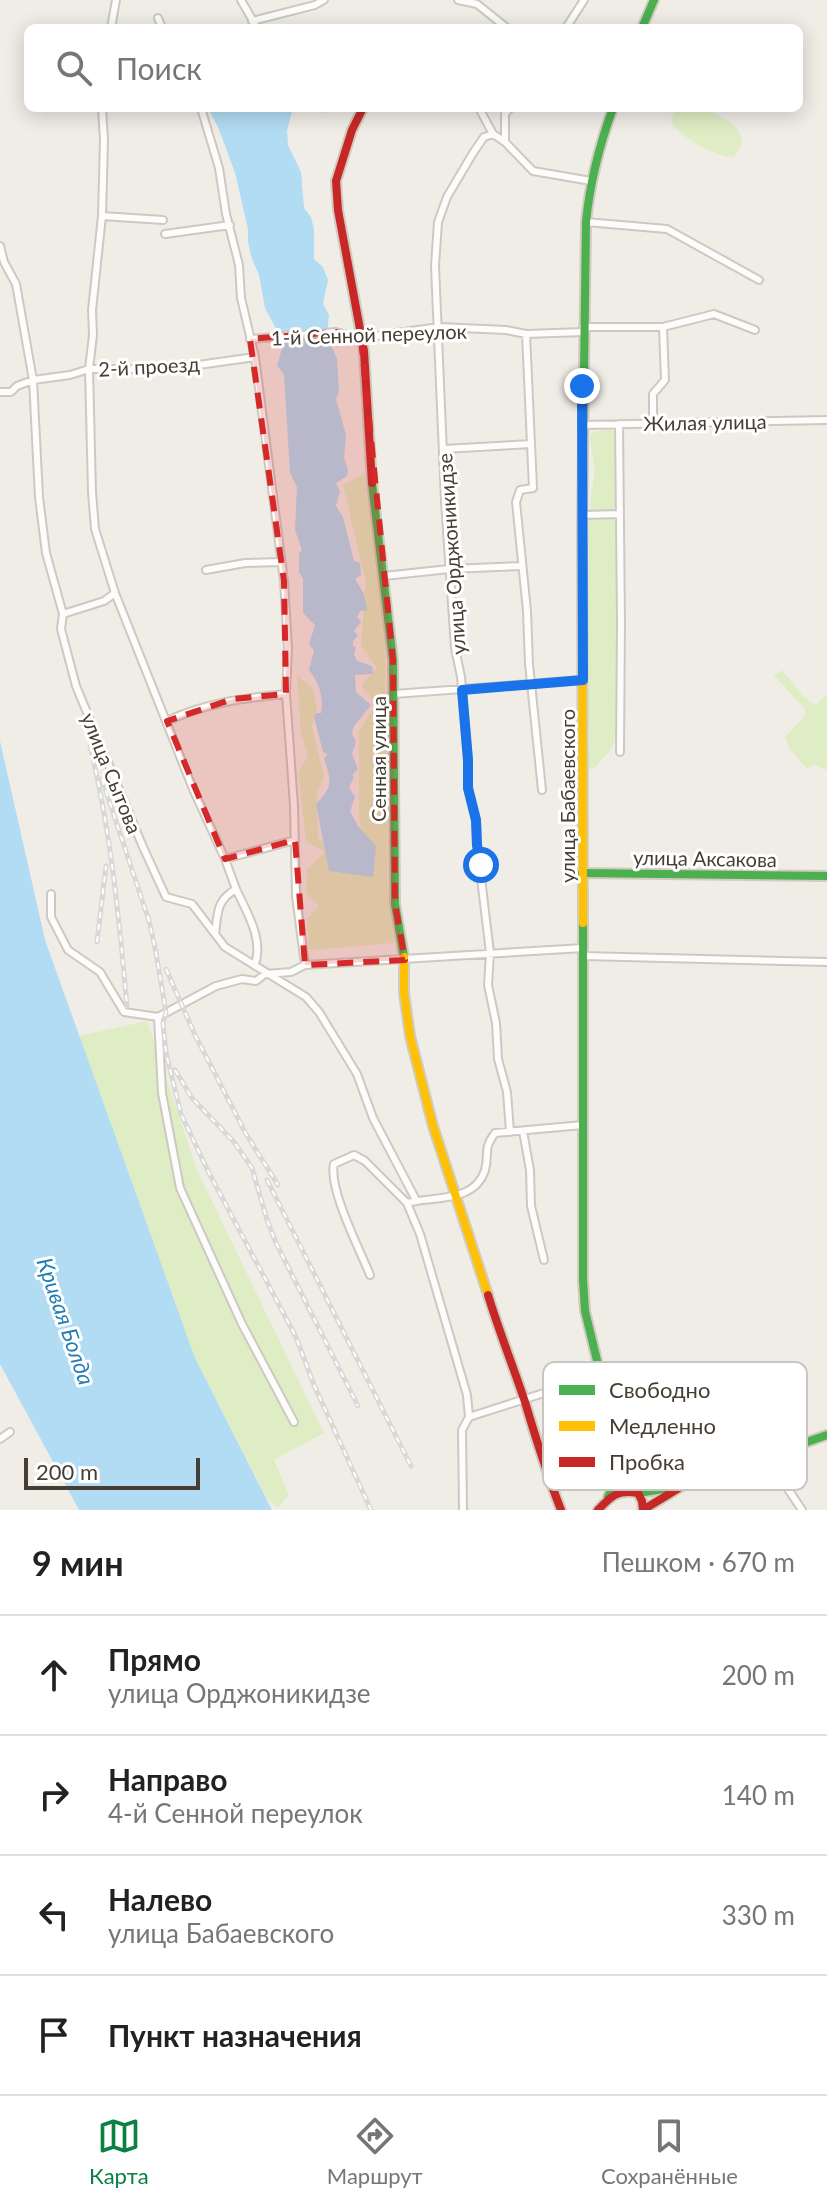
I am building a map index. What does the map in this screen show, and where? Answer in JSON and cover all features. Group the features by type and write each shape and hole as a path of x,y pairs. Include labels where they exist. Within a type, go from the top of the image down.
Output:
{"main road":[{"path":"644,24 654,0"},
{"name":"Сенная улица","path":"361,112 336,181 366,379 373,505 393,660 395,904 405,960 404,993 410,1036 433,1126 543,1463"},
{"name":"улица Бабаевского","path":"597,1362 585,1311 583,1280 583,330 586,222 591,181 612,112"},
{"name":"улица Аксакова","path":"582,873 827,876"},
{"path":"807,1442 827,1435"},
{"name":"Сенная улица","path":"553,1490 561,1510"},
{"path":"637,1490 643,1510 673,1490"},
{"path":"604,1505 622,1491 638,1493 661,1490"},
{"path":"659,1510 674,1490"}],"street":[{"path":"112,24 116,0"},
{"path":"241,0 254,24"},
{"path":"252,21 324,0"},
{"path":"458,0 473,1 502,24"},
{"path":"569,24 584,0"},
{"path":"158,18 160,24"},
{"path":"102,112 102,216 89,369 95,529 115,593 193,789 255,932 255,964"},
{"path":"202,112 219,168 226,214 239,265 241,298 255,357 281,562 288,649 286,694 296,896 305,965"},
{"path":"481,112 493,134 533,171 591,181"},
{"path":"505,142 507,112"},
{"name":"улица Орджоникидзе","path":"493,134 484,137 460,173 438,222 435,266 455,648 462,690 468,788 476,820 490,953 488,985 496,1023 498,1059 507,1092 510,1132"},
{"path":"102,216 163,220"},
{"path":"586,222 667,229 759,280"},
{"path":"165,234 230,225"},
{"name":"улица Сытова","path":"0,246 4,262 16,284 33,380 39,497 46,553 63,614 61,629 76,686 143,847 166,897 192,904 225,947 306,997 319,1012 357,1074 373,1118 416,1200"},
{"name":"1-й Сенной переулок","path":"250,339 336,332 361,338 439,327 526,334 663,327 714,314 755,330"},
{"path":"653,422 653,394 665,380 663,327"},
{"path":"526,334 533,488 520,490 516,502 542,790"},
{"name":"2-й проезд","path":"0,392 11,392 33,380 89,369 170,369 255,357"},
{"name":"Жилая улица","path":"582,425 827,420"},
{"path":"619,424 620,752"},
{"path":"444,449 531,444"},
{"path":"583,515 620,514"},
{"path":"206,570 245,563 281,562"},
{"path":"384,576 522,566"},
{"path":"63,614 104,601 115,593"},
{"path":"394,694 583,680"},
{"path":"167,721 233,699 286,694"},
{"path":"225,859 295,840"},
{"path":"215,934 219,904 236,889"},
{"path":"51,894 51,917 68,950 100,972 124,1012 158,1017 216,986 242,979 256,981 269,973 291,972 305,965 490,953 583,952 827,962"},
{"path":"158,1017 162,1093 180,1188 242,1324 294,1422"},
{"path":"407,1203 457,1196 478,1183 485,1169 487,1144 495,1133 583,1125"},
{"path":"523,1131 530,1170 531,1206 544,1260"},
{"path":"370,1275 337,1196 332,1170 334,1164 354,1155 365,1161 407,1203 420,1234 467,1395 469,1417 462,1430 463,1510"},
{"path":"469,1417 543,1394"},
{"path":"0,1439 10,1432"},
{"path":"789,1490 802,1510"}],"highlighted area":[{"path":"336,332 361,338 393,660 395,904 405,960 305,965 295,840 225,859 167,721 233,699 286,694 284,581 250,339"}],"green space":[{"path":"674,112 713,112 736,128 742,140 740,148 734,157 708,150 689,139 671,121"},
{"path":"606,429 615,430 616,506 611,510 591,512 594,472 590,435"},
{"path":"364,474 385,627 388,885 394,943 309,950 307,919 319,906 306,893 307,870 325,852 306,842 298,772 308,757 301,733 297,676 312,687 317,707 312,727 324,777 317,793 318,838 333,850 337,874 362,853 359,731 376,704 362,688 377,668 361,646 366,582 343,485"},
{"path":"592,518 612,518 617,526 616,733 612,748 594,769 587,769 588,522"},
{"path":"782,670 803,696 815,705 827,695 827,770 815,765 807,769 789,748 785,737 805,716 804,708 774,676"},
{"path":"147,1021 197,1170 324,1433 274,1460 289,1495 278,1508 267,1499 195,1358 79,1036"}],"water":[{"path":"210,112 292,112 287,131 288,145 301,172 304,208 311,217 314,229 314,259 323,267 328,280 323,304 329,315 327,335 337,359 339,392 336,399 346,435 344,457 348,470 347,476 336,483 340,491 336,506 343,517 354,561 360,563 361,575 355,579 364,594 367,610 360,611 357,617 361,622 354,631 358,635 353,641 356,647 354,654 357,661 372,666 373,674 355,675 356,692 371,705 354,726 352,734 356,741 352,754 358,769 352,775 354,777 349,787 355,797 350,811 358,826 376,846 373,877 329,871 316,804 328,788 324,758 328,754 323,752 314,717 316,713 321,713 322,701 318,685 309,670 314,651 309,644 315,625 303,613 303,579 299,572 299,553 302,550 295,530 297,487 290,473 284,374 277,366 282,340 265,308 235,173"},
{"name":"Кривая Болда","path":"0,741 45,940 195,1358 272,1510 79,1510 0,1364"}],"railway":[{"path":"90,746 109,843 127,1006"},
{"path":"102,779 150,924"},
{"path":"97,942 106,866"},
{"path":"148,916 166,1012 163,1023 166,1053 181,1114 296,1337 314,1385 371,1510"},
{"path":"166,969 195,1035 246,1134 278,1185"},
{"path":"175,1070 192,1098 234,1142 252,1168 276,1243 358,1406"},
{"path":"267,1180 411,1466"}],"traffic: fast":[{"path":"644,24 654,0"},
{"path":"582,525 586,222 596,164 612,112"},
{"path":"372,483 393,660 395,904 404,957"},
{"path":"582,873 827,876"},
{"path":"583,923 583,1280 585,1311 597,1362"},
{"path":"807,1442 827,1435"},
{"path":"608,1497 611,1490"},
{"path":"638,1493 657,1490"}],"traffic: slow":[{"path":"582,525 583,923"},
{"path":"404,957 404,993 410,1036 433,1126 488,1295"}],"traffic: jam":[{"path":"361,112 336,181 338,210 364,351 372,483"},
{"path":"488,1295 543,1460"},
{"path":"554,1490 561,1510"},
{"path":"643,1510 676,1490"},
{"path":"598,1510 611,1497 625,1492 638,1493 643,1510"}],"route":[{"path":"481,865 476,820 468,788 462,690 583,680 582,386"}]}
